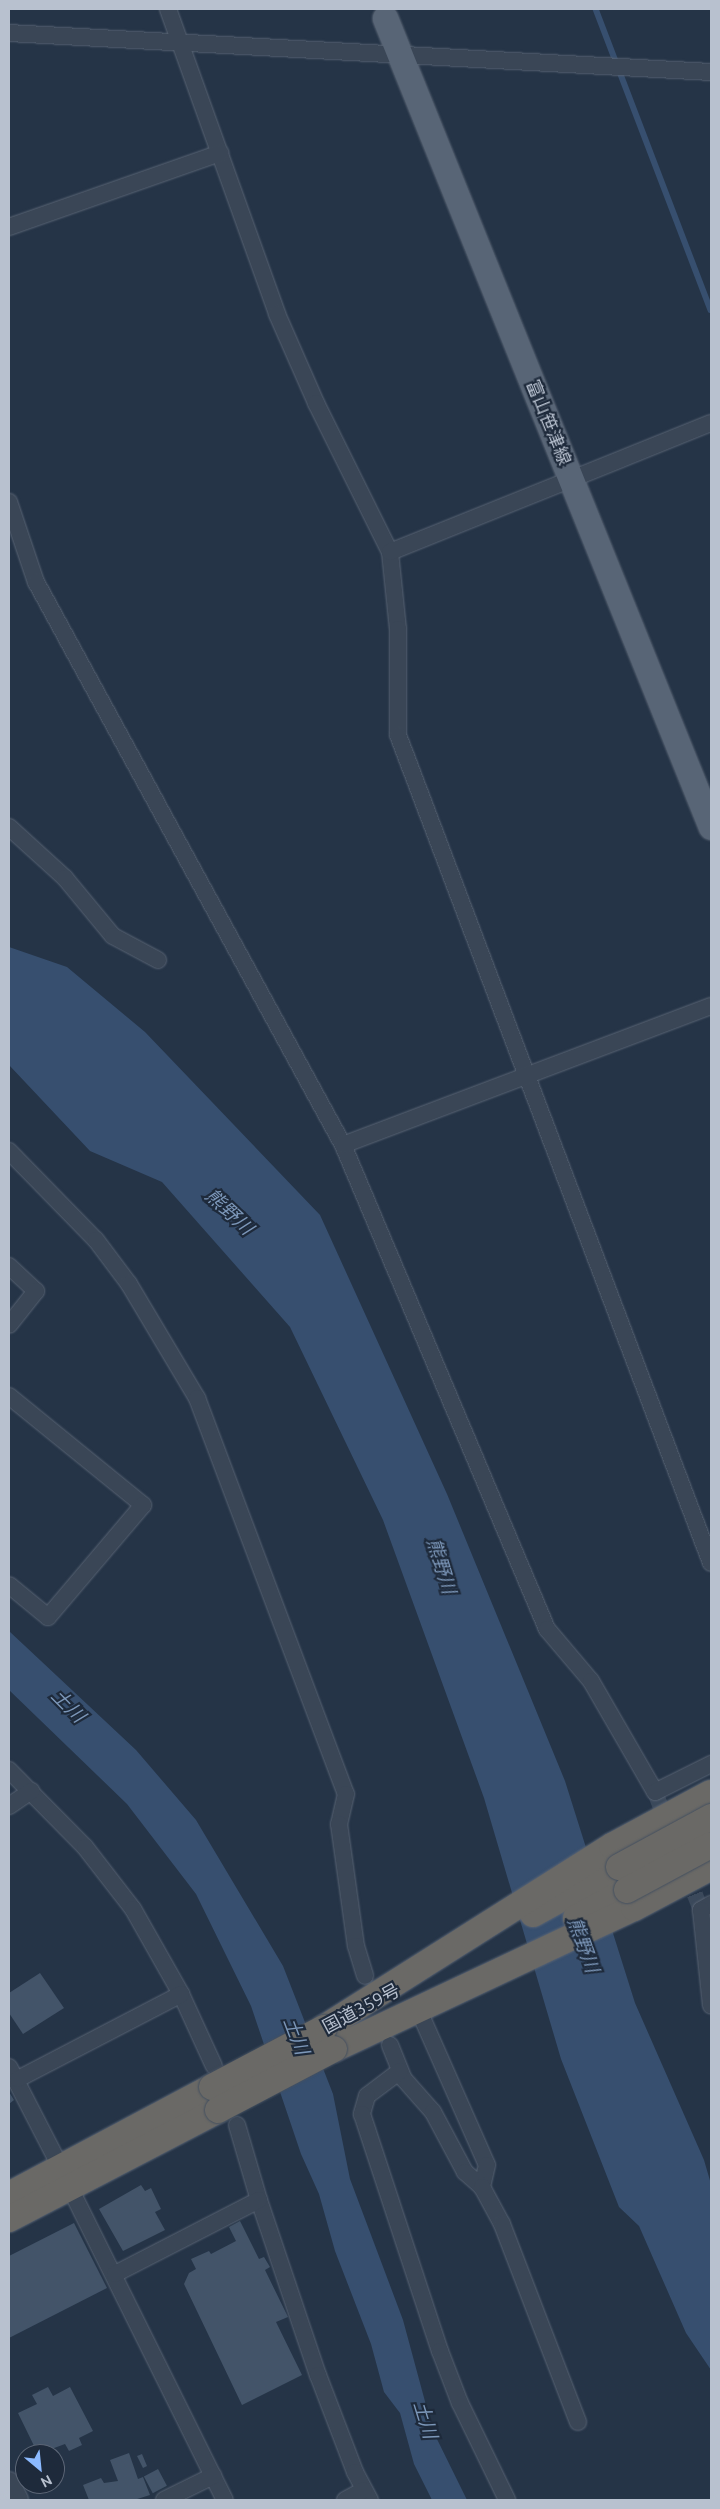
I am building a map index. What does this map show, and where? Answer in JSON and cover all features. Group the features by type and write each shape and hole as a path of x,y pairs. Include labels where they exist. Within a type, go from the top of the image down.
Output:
{"highway":[{"path":"425,1992 612,1846 711,1793"},
{"name":"国道359号","path":"425,1992 711,1817"},
{"path":"329,2039 425,1992 711,1845"},
{"path":"329,2039 425,1992 634,1908 711,1867"},
{"name":"国道359号","path":"9,2220 65,2178 329,2039"},
{"name":"国道359号","path":"9,2195 65,2178"}],"main road":[{"name":"富山笹津線","path":"385,18 711,827"}],"street":[{"path":"168,9 277,314 316,403 390,552 398,629 398,735 529,1077 711,1563"},
{"path":"9,33 711,72"},
{"path":"9,227 220,153"},
{"path":"390,552 711,423"},
{"path":"9,502 36,582 343,1145 547,1629 591,1681 655,1792 711,1764"},
{"path":"9,827 65,878 113,936 158,960"},
{"path":"343,1145 529,1077 711,1006"},
{"path":"9,1151 96,1240 129,1284 166,1342 200,1406 346,1794 339,1824 356,1946 365,1976"},
{"path":"9,1266 36,1291 9,1325"},
{"path":"9,1396 143,1505 48,1617 9,1585"},
{"path":"9,1770 85,1847 133,1909 180,1994 259,2200 318,2375 367,2495 345,2500"},
{"path":"9,1806 31,1791"},
{"path":"711,1904 701,1910 711,2005"},
{"path":"425,1992 487,2166 482,2187"},
{"path":"180,1994 13,2073 115,2274 225,2500"},
{"path":"390,2045 403,2078 434,2112 465,2172 482,2187 502,2224 578,2422"},
{"path":"400,2071 367,2096 362,2114 446,2368 507,2500"},
{"path":"115,2274 259,2200"},
{"path":"164,2500 213,2476"},
{"path":"9,2482 18,2500"}],"water":[{"name":"熊野川","path":"9,947 67,967 145,1032 320,1215 447,1494 565,1781 635,2003 704,2160 711,2184 711,2370 686,2333 639,2226 619,2207 561,2059 484,1798 383,1520 290,1327 162,1182 90,1151 9,1065"},
{"name":"土川","path":"9,1631 136,1750 196,1820 283,1966 333,2094 350,2179 403,2320 433,2431 467,2500 432,2500 414,2464 400,2413 384,2392 371,2344 335,2251 319,2194 301,2154 251,2006 196,1894 127,1804 9,1690"}],"building":[{"path":"40,1973 64,2008 23,2034 9,2013 9,1993"},
{"path":"9,2092 14,2100 9,2104"},
{"path":"141,2185 145,2191 151,2188 161,2209 155,2212 165,2230 123,2251 99,2209"},
{"path":"240,2221 259,2259 264,2257 270,2267 265,2270 288,2317 276,2322 302,2375 242,2405 184,2284 189,2273 196,2269 191,2259 209,2251 211,2254 236,2241 229,2227"},
{"path":"74,2223 107,2288 9,2338 9,2256"},
{"path":"48,2387 53,2396 70,2387 93,2431 79,2438 82,2445 69,2451 65,2444 33,2444 18,2413 37,2404 32,2395"},
{"path":"129,2453 138,2479 143,2477 150,2495 134,2500 89,2500 83,2485 101,2478 104,2483 118,2481 110,2460"},
{"path":"142,2454 147,2466 143,2468 137,2456"},
{"path":"158,2469 167,2486 153,2493 144,2477"}],"waterway":[{"path":"596,9 711,310"}],"tunnel":[{"path":"655,1792 668,1826"},
{"path":"686,1872 701,1910"}]}
